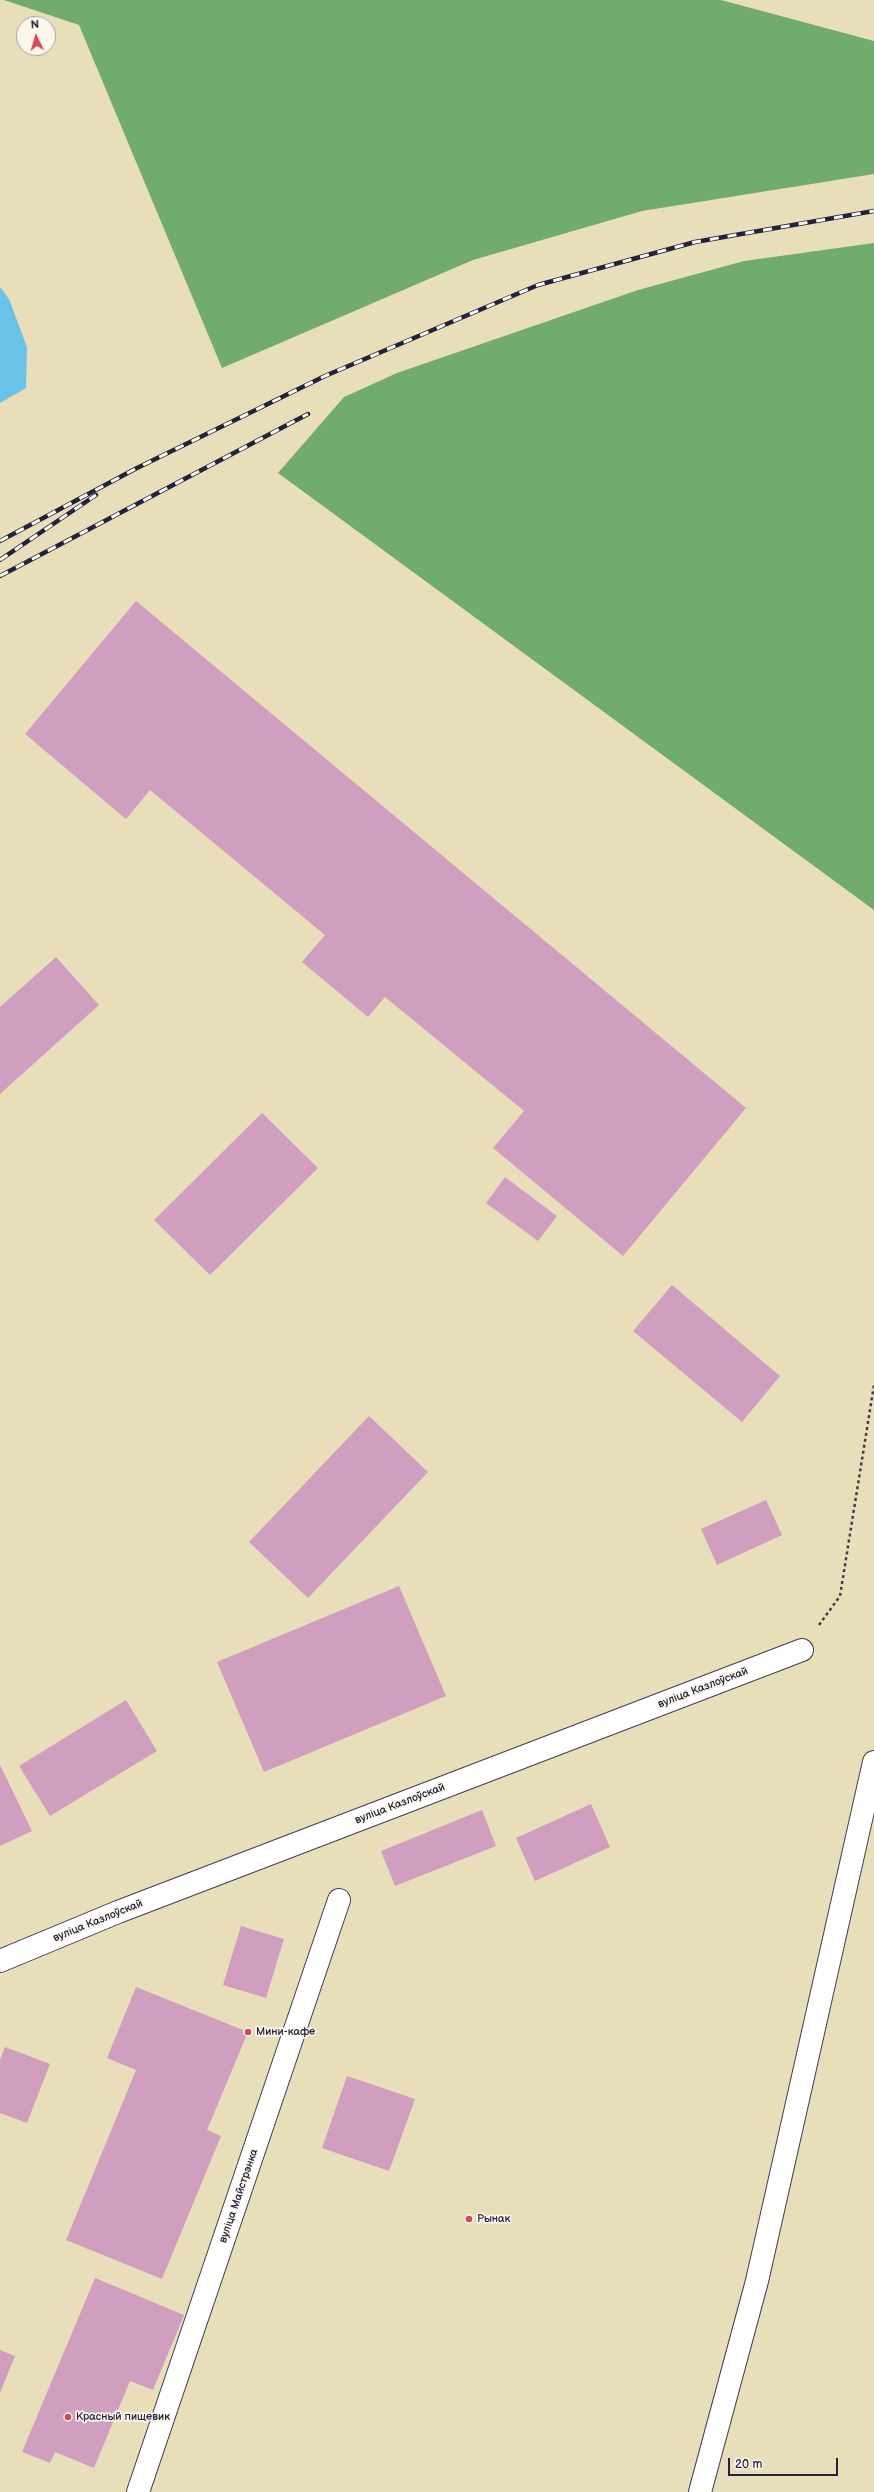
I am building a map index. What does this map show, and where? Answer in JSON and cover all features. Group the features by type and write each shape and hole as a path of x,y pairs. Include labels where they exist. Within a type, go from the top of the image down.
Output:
{"street":[{"name":"вуліца Казлоўскай","path":"0,1961 118,1912 802,1650"},
{"path":"700,2492 757,2280 874,1762"},
{"name":"вуліца Майстрэнка","path":"138,2492 339,1900"}],"path":[{"path":"802,1650 840,1596 874,1385"}],"green space":[{"path":"4,0 721,0 874,41 874,174 642,211 473,260 222,368 79,25 56,17 56,16"},
{"path":"874,243 874,910 278,473 344,397 397,373 638,290 744,261"}],"water":[{"path":"0,287 9,299 27,347 26,388 0,403"}],"building":[{"path":"136,601 746,1108 623,1256 493,1148 524,1111 385,997 368,1017 302,962 325,935 150,790 126,819 25,734"},
{"path":"56,957 99,1005 0,1094 0,1007"},
{"path":"262,1113 318,1168 210,1275 154,1220"},
{"path":"505,1177 557,1216 538,1241 486,1203"},
{"path":"672,1285 780,1376 742,1422 633,1331"},
{"path":"369,1416 428,1472 308,1598 249,1542"},
{"path":"766,1500 782,1535 717,1565 701,1529"},
{"path":"399,1586 446,1696 264,1772 217,1662"},
{"path":"126,1700 157,1751 50,1816 19,1766"},
{"path":"0,1765 32,1831 0,1846"},
{"path":"591,1804 610,1847 535,1881 516,1838"},
{"path":"482,1810 496,1846 395,1886 381,1851"},
{"path":"241,1926 284,1939 266,1998 223,1985"},
{"path":"136,1987 248,2032 207,2130 221,2136 162,2279 66,2240 136,2070 107,2058"},
{"path":"5,2047 50,2064 27,2123 0,2113 0,2060"},
{"path":"347,2076 415,2099 389,2171 322,2148"},
{"path":"95,2278 184,2315 153,2390 130,2381 94,2468 55,2452 50,2463 22,2452"},
{"path":"0,2350 15,2356 0,2393"}],"railway":[{"path":"0,541 137,468 325,376 538,285 695,242 874,211"},
{"path":"0,576 308,414"},
{"path":"0,560 96,495"}],"place":[{"name":"Мини-кафе","path":"248,2032"},
{"name":"Рынак","path":"469,2219"},
{"name":"Красный пищевик","path":"68,2417"}]}
